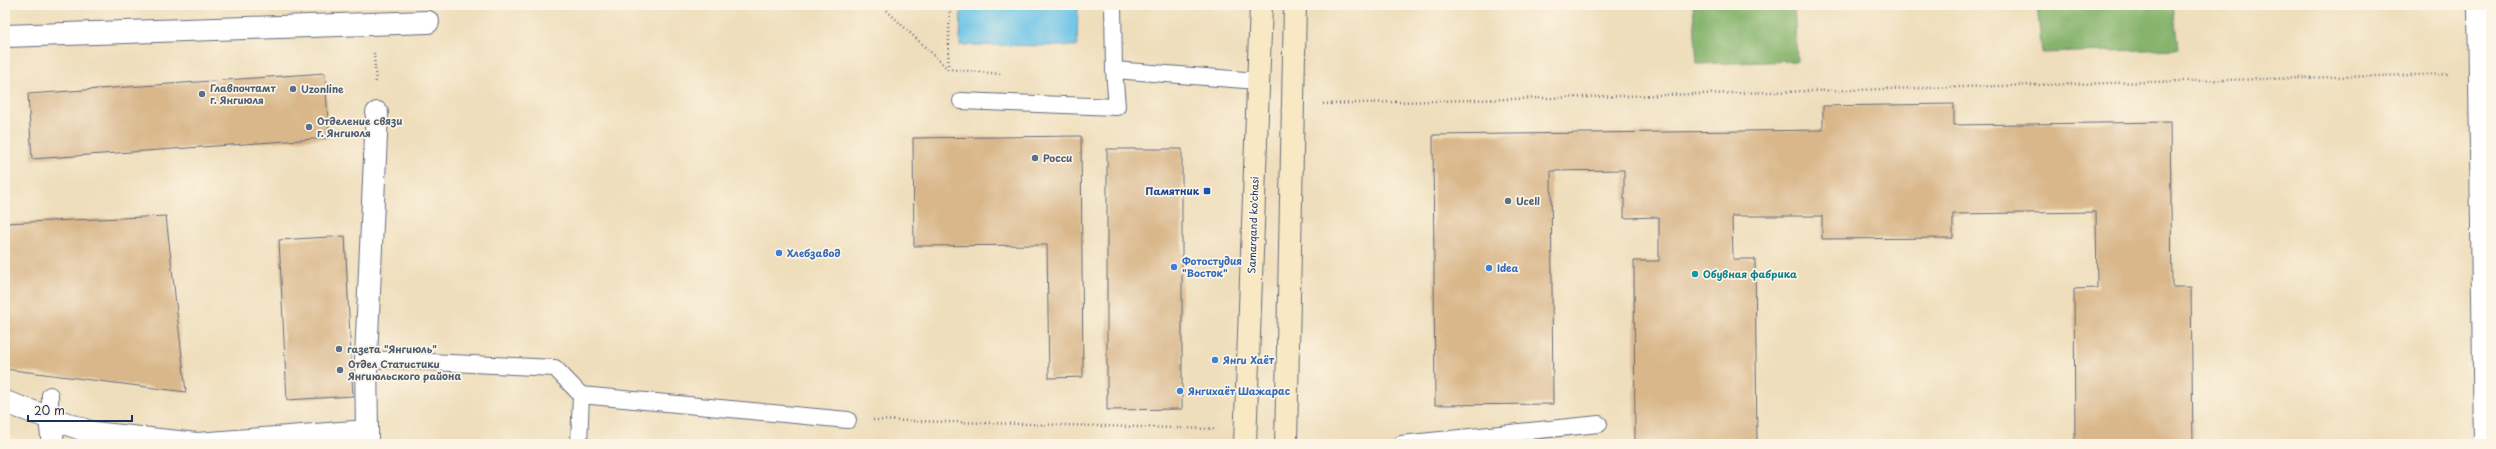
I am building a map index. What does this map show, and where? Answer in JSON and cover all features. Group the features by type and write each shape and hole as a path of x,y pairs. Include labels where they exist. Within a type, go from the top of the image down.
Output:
{"main road":[{"name":"Samarqand ko'chasi","path":"1245,444 1261,5"},
{"path":"1286,444 1295,5"}],"street":[{"path":"2479,5 2485,444"},
{"path":"5,36 428,22"},
{"path":"5,402 50,420 93,433 197,444 367,438 366,359 377,113"},
{"path":"50,420 52,444"}],"lane":[{"path":"961,101 1117,107 1114,70 1113,5"},
{"path":"1114,70 1258,81"},
{"path":"366,359 555,368 581,395 848,420"},
{"path":"50,395 50,420"},
{"path":"579,444 581,395"},
{"path":"1402,444 1599,424"}],"path":[{"path":"881,5 948,69 1004,74"},
{"path":"948,69 950,5"},
{"path":"373,24 377,113"},
{"path":"1293,105 2480,73"},
{"path":"848,420 1217,429"}],"green space":[{"path":"1693,5 1794,5 1797,61 1697,64"},
{"path":"2037,5 2173,5 2178,49 2042,53"}],"water":[{"path":"961,5 1078,5 1077,46 960,45"}],"building":[{"path":"325,73 329,138 32,159 28,94"},
{"name":"Обувная фабрика","path":"1954,104 1954,125 2170,122 2172,287 2191,287 2193,444 2075,444 2074,289 2097,288 2096,212 1953,214 1953,238 1822,239 1822,216 1732,216 1733,259 1755,259 1757,444 1635,444 1634,261 1659,261 1659,217 1624,218 1624,170 1551,171 1553,404 1435,405 1433,135 1823,130 1823,106"},
{"path":"1081,136 1083,377 1049,378 1047,245 914,246 913,138"},
{"path":"1107,149 1182,149 1182,409 1107,410"},
{"path":"166,216 186,392 5,369 5,223"},
{"path":"345,236 353,396 287,400 279,240"}],"place":[{"name":"Uzonline","path":"293,89"},
{"name":"Главпочтамт г. Янгиюля","path":"202,94"},
{"name":"Отделение связи г. Янгиюля","path":"309,127"},
{"name":"Росси","path":"1035,158"},
{"name":"Памятник","path":"1207,191"},
{"name":"Ucell","path":"1508,201"},
{"name":"Хлебзавод","path":"779,253"},
{"name":"Фотостудия \"Восток\"","path":"1174,267"},
{"name":"Idea","path":"1489,268"},
{"name":"Обувная фабрика","path":"1695,274"},
{"name":"газета \"Янгиюль\"","path":"339,349"},
{"name":"Янги Хаёт","path":"1215,360"},
{"name":"Отдел Статистики Янгиюльского района","path":"340,370"},
{"name":"Янгихаёт Шажарас","path":"1180,391"}]}
